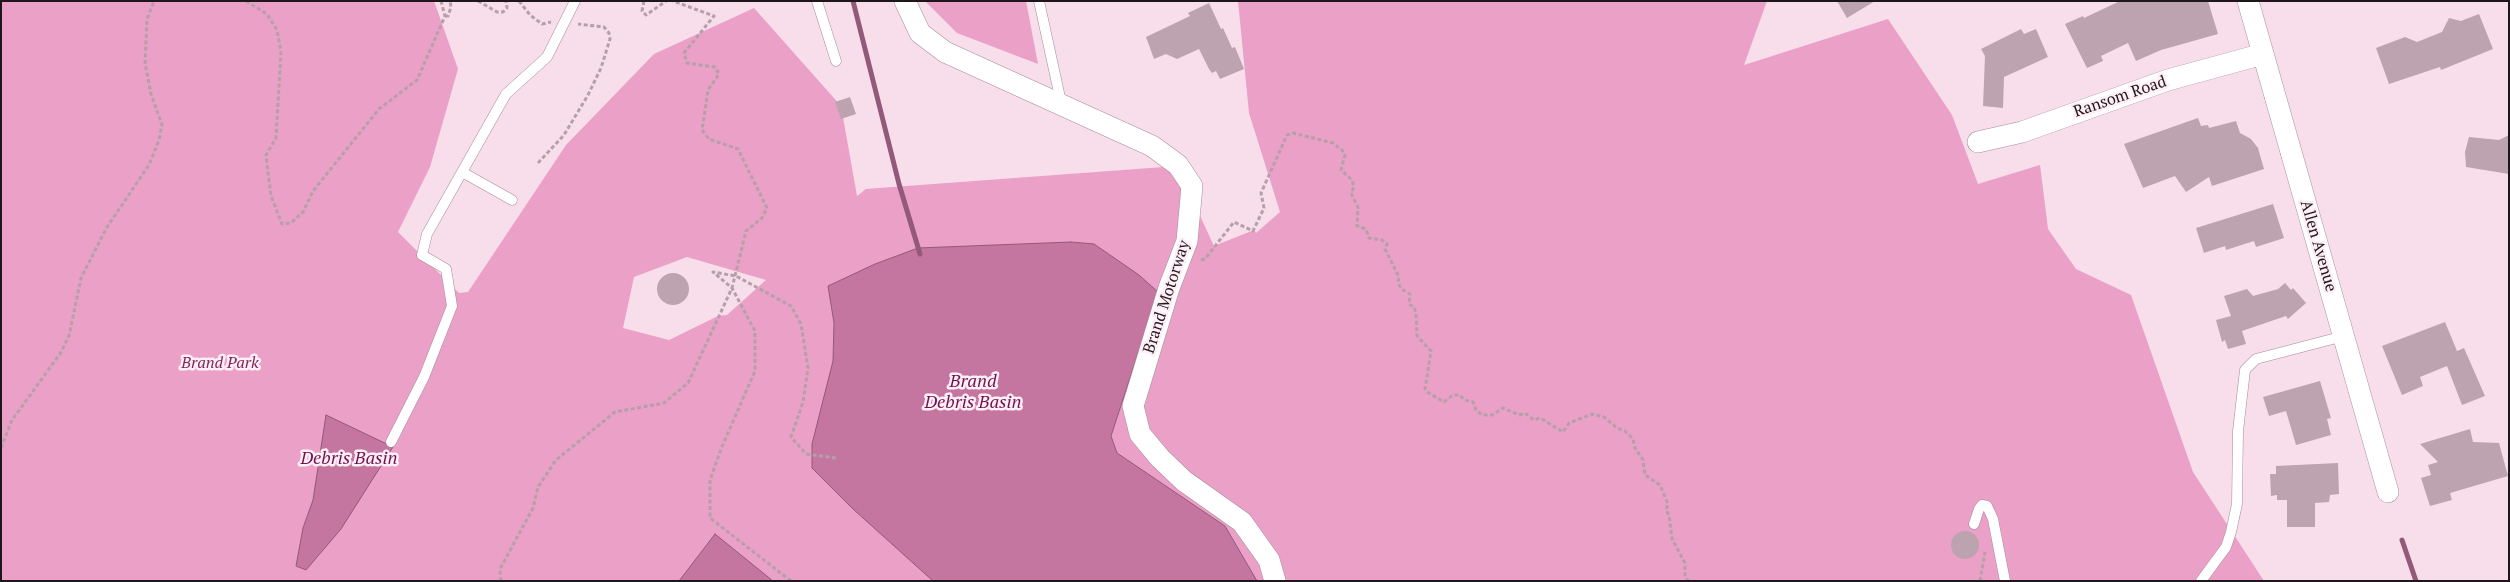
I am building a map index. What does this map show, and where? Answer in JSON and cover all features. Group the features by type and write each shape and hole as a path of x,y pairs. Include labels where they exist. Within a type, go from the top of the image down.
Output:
{"street":[{"name":"Brand Motorway","path":"905,1 920,33 945,52 1060,102 1152,146 1178,165 1192,186 1187,241 1133,406 1140,434 1160,458 1184,481 1242,522 1269,560 1275,581"},
{"name":"Allen Avenue","path":"2248,1 2388,492"},
{"name":"Ransom Road","path":"1978,142 2022,132 2168,80 2263,54"}],"lane":[{"path":"392,442 424,377 452,306 446,269 422,255 427,234 506,94 547,57 575,1"},
{"path":"817,1 836,61"},
{"path":"1038,1 1060,102"},
{"path":"462,172 512,200"},
{"path":"2201,581 2226,547 2232,532 2237,504 2238,431 2245,370 2256,359 2344,336"},
{"path":"1974,524 1979,509 1982,505 1986,506 1993,519 2005,581"}],"path":[{"path":"1,448 12,420 60,354 69,336 81,278 107,227 149,165 159,140 162,125 151,94 145,63 146,19 154,1"},
{"path":"246,1 267,14 277,30 281,52 276,138 266,155 271,196 282,224 291,223 303,212 313,192 379,109 417,80 445,16 448,16 451,8 450,1"},
{"path":"441,1 445,16"},
{"path":"478,1 496,12 502,12 508,8 506,1"},
{"path":"518,1 542,24 567,19 580,25 604,27 609,32 610,39 601,68 588,95 564,135 538,163"},
{"path":"644,1 642,11 646,15 666,1"},
{"path":"501,581 500,569 533,508 538,487 556,460 615,412 664,403 688,383 732,288 746,231 762,218 767,208 738,150 709,139 702,130 708,90 719,74 715,67 687,63 684,53 714,16 673,1"},
{"path":"1180,260 1193,264 1205,258 1234,222 1253,231 1264,208 1261,193 1287,135 1293,133 1333,143 1345,155 1342,170 1352,180 1354,187 1351,193 1358,207 1357,226 1366,229 1369,238 1382,240 1387,244 1385,249 1399,277 1398,282 1401,289 1410,294 1408,304 1414,307 1416,313 1418,336 1431,351 1425,389 1427,392 1444,402 1453,395 1460,395 1464,400 1473,402 1476,410 1482,415 1492,416 1503,408 1519,415 1525,412 1534,420 1540,418 1563,432 1569,423 1592,414 1604,417 1617,428 1625,431 1633,439 1635,448 1643,460 1646,475 1660,486 1668,504 1666,510 1669,515 1672,539 1685,562 1685,575 1688,581"},
{"path":"791,581 710,518 710,480 721,449 755,371 755,331 732,288 713,272 736,276 792,306 801,324 808,368 803,402 791,437 806,454 836,458"}],"green space":[{"name":"Brand Park","path":"1,1 434,1 458,69 430,167 398,232 459,293 468,292 566,145 654,54 754,8 841,106 857,196 866,189 1177,166 1214,246 1254,230 1256,233 1280,212 1249,113 1238,1 1767,1 1744,65 1888,19 1952,115 1978,184 2040,165 2048,229 2076,269 2131,295 2193,472 2264,581 1,581","holes":["687,257 766,280 727,315 718,316 669,340 623,328 634,277"]},
{"path":"925,1 1026,1 1038,64 957,33"}],"water":[{"name":"Brand Debris Basin","path":"1071,242 1094,244 1139,275 1158,292 1111,436 1117,453 1225,526 1257,581 933,581 853,509 812,468 812,444 833,361 834,323 828,286 875,264 918,248"},
{"name":"Debris Basin","path":"326,415 393,447 341,529 306,570 296,566 303,528 313,500"},
{"path":"715,534 773,581 679,581"}],"building":[{"path":"1837,1 1875,1 1847,18"},
{"path":"2120,1 2208,1 2218,34 2161,50 2136,61 2128,43 2101,56 2103,61 2087,68 2065,24 2083,16 2084,18"},
{"path":"1209,3 1232,48 1235,47 1244,69 1220,79 1216,71 1212,73 1209,69 1199,49 1177,59 1166,54 1154,59 1146,37 1190,16 1188,13"},
{"path":"2479,14 2493,49 2441,70 2440,67 2389,84 2376,48 2405,37 2417,42 2442,32 2449,18 2461,21"},
{"path":"2021,29 2024,34 2036,29 2048,57 2004,77 2003,108 1983,106 1985,56 1981,49"},
{"path":"850,97 856,114 841,119 835,102"},
{"path":"2198,118 2201,126 2208,125 2209,128 2236,121 2240,133 2251,139 2258,148 2264,169 2212,186 2209,177 2186,192 2175,176 2143,188 2124,144"},
{"path":"2509,135 2509,174 2466,167 2465,152 2469,137 2499,140"},
{"path":"2273,204 2284,238 2256,247 2254,241 2226,250 2225,246 2204,253 2196,228"},
{"path":"673,273 685,277 689,289 685,301 673,305 661,301 657,289 661,277"},
{"path":"2285,283 2291,290 2293,288 2306,303 2288,319 2286,316 2242,331 2246,344 2228,349 2225,340 2222,342 2216,320 2231,316 2224,296 2247,289 2253,296 2278,289"},
{"path":"2445,322 2457,351 2464,348 2485,396 2462,405 2447,366 2420,377 2423,386 2402,395 2382,346"},
{"path":"2320,381 2331,418 2327,419 2331,435 2296,445 2286,411 2269,416 2263,397"},
{"path":"2470,429 2473,442 2499,443 2508,476 2450,493 2452,500 2430,506 2421,478 2431,475 2428,465 2438,462 2420,444"},
{"path":"2338,463 2339,494 2330,495 2329,502 2315,503 2315,527 2287,527 2287,500 2277,500 2277,495 2271,496 2270,474 2276,474 2276,466"},
{"path":"1965,531 1975,535 1979,545 1975,555 1965,559 1955,555 1951,545 1955,535"}],"waterway":[{"path":"853,1 899,184 920,254"},
{"path":"2402,540 2416,581"}]}
